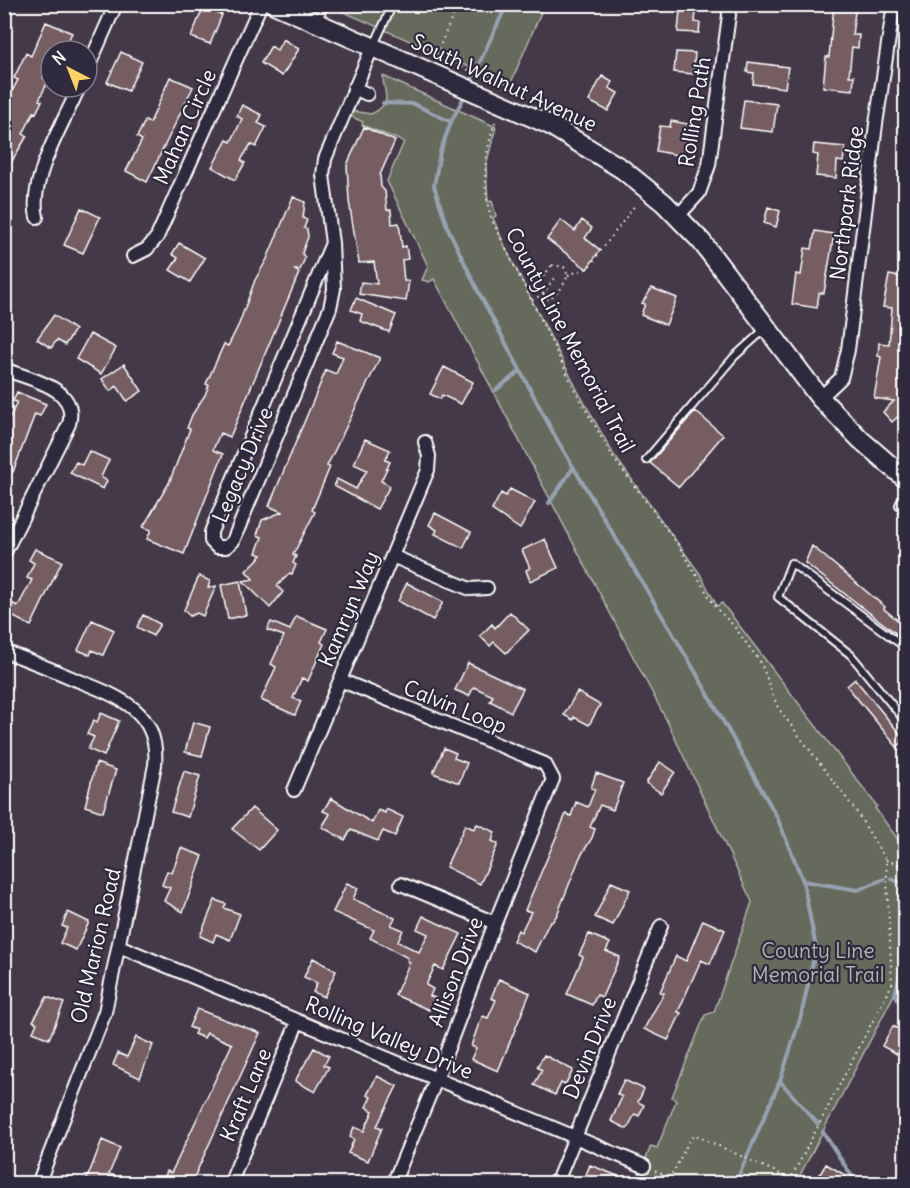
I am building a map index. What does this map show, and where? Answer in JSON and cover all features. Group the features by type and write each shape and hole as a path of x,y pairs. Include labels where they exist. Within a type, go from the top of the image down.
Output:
{"street":[{"path":"99,43 116,4"},
{"name":"Mahan Circle","path":"133,256 147,249 157,237 261,4"},
{"name":"South Walnut Avenue","path":"274,4 437,75 499,92 602,155 648,189 678,216 717,259 820,398 861,440 906,479"},
{"name":"Rolling Path","path":"678,216 699,193 709,165 729,15 728,4"},
{"name":"Northpark Ridge","path":"820,398 841,378 848,350 894,4"},
{"name":"Legacy Drive","path":"332,243 211,532 211,541 218,547 226,547 233,541 330,308 334,289 332,243 323,166 327,150 372,48"},
{"path":"354,88 367,94"},
{"path":"37,217 34,201 37,183 74,99"},
{"path":"4,369 56,389 66,397 72,409 69,424 4,554"},
{"name":"Kamryn Way","path":"294,790 428,470 429,456 425,442"},
{"path":"392,556 463,586 487,588"},
{"name":"Old Marion Road","path":"4,651 104,690 139,713 152,735 155,765 119,946 98,1032 38,1184"},
{"name":"Calvin Loop","path":"340,680 540,762 552,774"},
{"name":"Allison Drive","path":"393,1184 436,1080 495,923 551,791 552,774"},
{"path":"401,884 495,923"},
{"name":"Devin Drive","path":"556,1184 661,926"},
{"name":"Rolling Valley Drive","path":"119,946 644,1166"},
{"name":"Kraft Lane","path":"230,1184 298,1021"}],"lane":[{"path":"316,23 325,4"},
{"path":"372,48 393,4"},
{"path":"646,460 734,357 768,327"},
{"path":"906,491 899,506 906,512"},
{"path":"906,648 791,563 778,597 851,656 906,722"}],"path":[{"path":"458,4 436,55 499,92 511,89"},
{"name":"County Line Memorial Trail","path":"495,122 484,167 487,202 496,233 576,392 612,456 682,551 716,608 761,663 778,708 851,805 886,860 892,984 801,1163 789,1178 788,1184"},
{"path":"568,275 562,266 551,267 536,285 547,299 553,298 568,275 588,268 636,204"},
{"path":"531,300 542,294 556,276"},
{"path":"886,860 906,868"},
{"path":"644,1166 670,1175 676,1170 690,1139 698,1136 789,1178"}],"green space":[{"path":"342,4 544,5 510,85 339,10"},
{"name":"County Line Memorial Trail","path":"383,76 496,127 486,165 488,202 492,201 496,216 493,218 506,249 578,391 614,455 700,574 717,606 722,603 877,806 875,808 905,849 906,945 899,985 796,1183 636,1183 651,1146 657,1148 676,1101 672,1097 705,1015 714,1012 752,902 667,721 434,279 429,282 422,280 428,266 387,181 404,142 362,125 363,122 348,115 352,111 371,114 383,106 386,97"}],"building":[{"path":"834,4 856,4 852,35 859,35 858,48 852,47 849,76 854,76 853,90 823,87 826,57 829,57"},
{"path":"203,8 222,15 210,44 191,37"},
{"path":"680,10 696,11 695,22 700,23 699,33 678,32"},
{"path":"46,22 72,33 69,39 39,39 39,100 42,101 23,134 27,136 4,174 4,125 8,119 5,117 8,111 4,106 18,80 14,78 26,53 31,56"},
{"path":"283,39 299,49 282,76 261,63 271,46 277,50"},
{"path":"121,52 142,62 128,91 107,82"},
{"path":"676,52 695,53 693,74 674,72"},
{"path":"748,62 788,67 785,88 753,84 754,73 747,72"},
{"path":"602,76 612,82 609,88 618,93 608,111 589,101"},
{"path":"170,77 193,87 147,182 126,171 142,140 137,137 145,121 150,123"},
{"path":"744,100 777,104 773,132 740,128"},
{"path":"242,105 262,115 258,123 266,127 256,147 251,144 241,160 245,163 235,180 212,167 227,140 231,142 242,119 237,116"},
{"path":"671,121 688,124 683,156 656,151 660,126 670,127"},
{"path":"364,127 395,141 380,175 387,210 391,210 392,224 399,223 402,247 406,246 408,259 402,260 404,281 409,281 406,301 359,294 361,282 377,284 374,262 359,263 349,201 347,165"},
{"path":"814,144 845,147 843,162 837,161 836,178 816,176 818,155 813,154"},
{"path":"293,197 305,202 303,218 307,220 304,228 307,229 308,237 302,253 305,258 300,270 295,270 299,273 230,437 220,433 213,450 223,454 184,554 147,539 151,530 143,527 169,483 190,429 187,428 192,415 205,395 209,385 206,384 224,344 228,346 239,324 255,280 267,259"},
{"path":"768,207 780,211 776,227 764,223"},
{"path":"81,208 100,217 83,253 64,245"},
{"path":"561,220 575,231 582,220 592,228 585,238 600,250 587,269 547,239"},
{"path":"815,231 834,234 824,293 819,293 817,308 792,304 796,274 801,275 805,248 812,249"},
{"path":"179,243 205,258 190,282 170,270 178,258 172,254"},
{"path":"889,275 906,278 906,352 902,377 905,378 900,407 904,411 892,422 883,412 894,401 874,398 881,357 878,356 879,343 889,344 892,308 883,307"},
{"path":"652,288 677,298 666,325 641,315 645,304 642,303"},
{"path":"356,298 396,315 389,332 360,321 362,314 351,310"},
{"path":"54,315 75,330 65,345 57,340 51,348 37,339"},
{"path":"90,334 116,348 101,374 76,359"},
{"path":"337,341 380,358 327,466 330,467 312,510 315,512 293,555 296,556 293,563 296,565 292,574 290,573 277,586 283,592 270,608 243,581 253,579 246,571 262,555 256,553 262,537 257,535 262,520 282,512 269,506 326,370 336,374 343,357 332,353"},
{"path":"124,364 142,391 127,401 117,386 110,391 102,379"},
{"path":"444,367 473,382 461,404 442,395 440,399 430,394"},
{"path":"17,392 46,404 40,416 35,414 13,472 4,468 4,430 17,402 13,401"},
{"path":"695,411 723,435 679,487 650,463"},
{"path":"365,439 390,450 385,460 390,462 381,481 390,486 377,509 334,486 337,479 356,489 367,470 354,464"},
{"path":"89,451 109,460 101,477 107,481 103,489 70,473 76,462 82,465"},
{"path":"510,489 535,502 520,529 492,510 501,493 506,496"},
{"path":"435,513 471,532 463,548 435,534 437,530 429,525"},
{"path":"545,539 558,568 530,581 526,570 530,568 522,550"},
{"path":"812,546 906,627 906,641 805,563"},
{"path":"35,549 62,561 31,626 6,613 11,603 18,606 32,580 27,578 34,563 29,560"},
{"path":"199,576 210,581 208,588 216,586 203,616 197,613 190,616 184,610"},
{"path":"240,581 246,615 228,619 221,585"},
{"path":"407,583 443,602 433,620 398,601"},
{"path":"510,612 529,630 506,653 494,642 490,646 480,636 492,624 495,628"},
{"path":"143,615 160,624 153,636 137,627"},
{"path":"296,616 327,629 321,642 324,644 308,681 302,678 293,698 301,701 295,715 261,700 276,667 271,664 284,636 267,630 271,622 290,630"},
{"path":"92,620 114,630 103,655 92,650 90,655 78,650"},
{"path":"468,663 523,689 511,712 490,701 493,696 474,687 469,696 455,690"},
{"path":"855,679 905,740 897,747 847,686"},
{"path":"577,692 600,705 589,725 574,717 573,720 564,715"},
{"path":"101,713 119,721 104,756 88,749 94,737 87,734 94,720 97,722"},
{"path":"193,722 210,727 202,756 185,752"},
{"path":"444,748 456,753 454,758 467,763 459,783 433,773"},
{"path":"660,762 675,772 661,793 646,783"},
{"path":"96,763 116,770 103,812 85,806"},
{"path":"184,771 200,776 188,817 171,812"},
{"path":"596,773 623,783 613,810 600,805 590,827 595,829 592,838 580,857 557,915 552,922 550,921 535,952 513,941 518,930 521,932 531,912 525,910 566,814 571,816 576,802 588,807 595,789 591,788"},
{"path":"331,798 372,823 378,810 385,813 386,809 403,817 395,836 383,831 378,841 351,830 345,840 322,827 330,814 323,811"},
{"path":"252,808 277,830 259,850 232,829"},
{"path":"477,824 495,832 492,841 498,844 480,884 446,867 465,825 474,829"},
{"path":"181,848 203,856 183,912 164,901 170,888 162,885 167,871 172,873"},
{"path":"611,882 630,890 613,925 595,917"},
{"path":"347,883 358,888 353,899 395,918 391,925 403,930 398,942 419,952 428,934 417,929 423,916 461,934 443,970 435,966 426,985 433,989 430,996 435,998 429,1010 395,995 410,962 407,961 408,958 370,938 374,930 333,912"},
{"path":"215,900 226,904 224,908 240,914 230,940 216,934 213,942 200,936"},
{"path":"68,912 89,922 76,950 60,943 67,928 62,926"},
{"path":"703,920 725,930 710,964 701,960 668,1040 644,1029 664,993 660,992 676,956 686,961"},
{"path":"589,934 610,943 606,951 620,957 602,997 597,995 592,1005 567,994 583,957 579,955"},
{"path":"313,958 336,971 324,997 313,992 317,983 304,977"},
{"path":"499,979 530,993 498,1071 471,1059 476,1048 471,1046 483,1016 488,1018 496,1000 491,998"},
{"path":"47,997 64,1003 49,1039 33,1032 37,1023 33,1021"},
{"path":"197,1009 260,1033 191,1184 162,1184 167,1171 171,1173 232,1044 207,1033 204,1038 194,1034 196,1030 189,1027"},
{"path":"893,1026 906,1033 906,1059 882,1046"},
{"path":"136,1037 153,1045 140,1078 113,1065 118,1053 127,1057"},
{"path":"314,1048 329,1056 324,1065 329,1067 315,1092 295,1081"},
{"path":"544,1055 573,1070 565,1085 561,1083 555,1095 534,1085 542,1070 537,1067"},
{"path":"377,1076 397,1086 377,1126 382,1128 368,1161 348,1153 354,1139 350,1137 354,1127 364,1131 373,1111 366,1107 371,1097 367,1095"},
{"path":"624,1080 644,1089 638,1102 644,1105 639,1116 635,1114 627,1129 611,1121 622,1097 617,1094"},
{"path":"102,1140 120,1148 109,1174 115,1176 112,1184 85,1184"},
{"path":"826,1164 845,1175 840,1184 814,1184"},
{"path":"590,1165 618,1176 615,1184 582,1184"}],"waterway":[{"path":"470,83 507,4"},
{"path":"466,93 451,122 440,152 434,186 447,226 478,291 556,438 695,671 777,817 803,881 816,948 801,1016 780,1081 735,1184"},
{"path":"383,103 414,104 451,122"},
{"path":"496,390 520,371"},
{"path":"549,503 573,468"},
{"path":"803,881 858,890 884,879"},
{"path":"891,879 906,885"},
{"path":"906,949 895,994 906,1013"},
{"path":"780,1081 818,1124"},
{"path":"823,1132 857,1184"}]}
